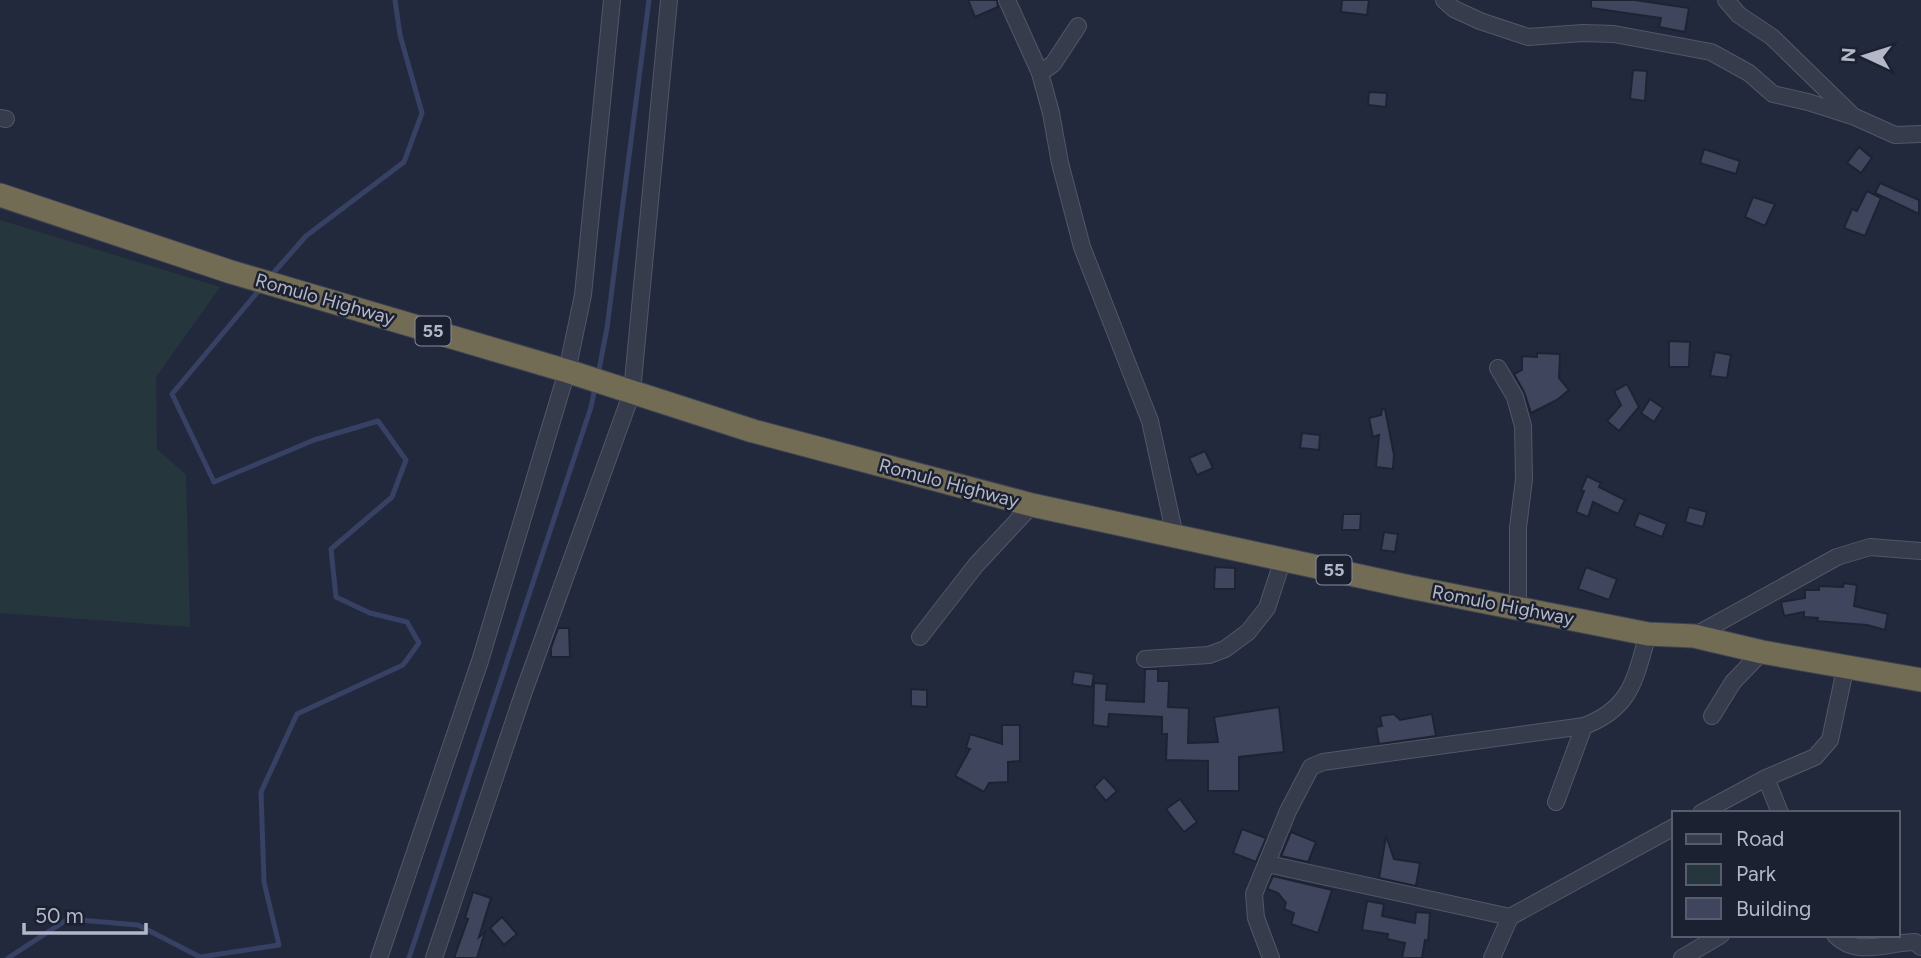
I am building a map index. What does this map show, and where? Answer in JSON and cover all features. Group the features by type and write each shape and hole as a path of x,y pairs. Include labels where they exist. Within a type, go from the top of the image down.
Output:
{"highway":[{"name":"Romulo Highway","path":"0,195 231,272 570,372 753,431 1032,505 1648,634 1694,636 1762,652 1921,680"}],"street":[{"path":"379,958 480,661 570,372 583,295 612,0"},
{"path":"434,958 626,390 669,0"},
{"path":"1007,0 1040,72 1082,247 1150,421 1175,536"},
{"path":"1444,0 1454,9 1479,22 1528,37 1614,34 1711,52 1749,72 1773,94 1854,117 1895,135 1921,134"},
{"path":"1726,0 1739,15 1772,37 1854,117"},
{"path":"1040,72 1054,64 1077,26"},
{"path":"1498,368 1515,397 1523,426 1524,479 1518,528 1518,608"},
{"path":"920,637 976,565 1032,505"},
{"path":"1694,636 1837,557 1870,547 1921,551"},
{"path":"1145,659 1209,655 1225,649 1248,632 1267,608 1283,559"},
{"path":"1272,958 1256,918 1254,894 1287,811 1311,767 1323,762 1584,726 1599,720 1616,708 1631,688 1648,634"},
{"path":"1712,716 1733,682 1762,652"},
{"path":"1705,811 1766,778 1815,757 1823,750 1830,740 1846,666"},
{"path":"1556,802 1584,726"},
{"path":"1766,778 1779,811"},
{"path":"1492,958 1510,917 1672,828"},
{"path":"1268,864 1510,917"},
{"path":"1682,958 1718,937"},
{"path":"1837,937 1853,948 1870,949 1896,942 1915,942 1921,947"}],"green space":[{"path":"0,220 220,287 156,377 157,449 186,475 190,627 0,613"}],"building":[{"path":"968,0 997,0 998,7 975,17"},
{"path":"1342,0 1369,0 1367,15 1341,12"},
{"path":"1591,0 1635,0 1689,8 1685,32 1659,27 1661,18 1591,8"},
{"path":"1633,70 1647,71 1645,101 1630,99"},
{"path":"1369,92 1387,93 1386,107 1368,105"},
{"path":"1859,147 1872,158 1861,173 1847,163"},
{"path":"1704,149 1740,161 1736,174 1700,163"},
{"path":"1880,183 1919,200 1919,214 1875,193"},
{"path":"1867,191 1881,198 1865,236 1844,228 1852,209 1857,211"},
{"path":"1753,197 1775,204 1765,226 1745,217"},
{"path":"1669,341 1690,342 1689,367 1669,367"},
{"path":"1715,352 1731,355 1727,378 1710,376"},
{"path":"1537,353 1560,354 1559,378 1569,390 1557,400 1531,413 1514,374 1522,370 1522,356 1537,357"},
{"path":"1627,384 1639,407 1619,431 1607,421 1621,405 1614,391"},
{"path":"1650,399 1663,408 1654,422 1641,413"},
{"path":"1382,409 1385,409 1394,455 1393,469 1376,467 1379,435 1373,437 1369,418 1381,415"},
{"path":"1302,433 1320,435 1319,450 1300,448"},
{"path":"1205,451 1213,468 1197,475 1189,458"},
{"path":"1587,476 1601,483 1599,487 1625,500 1618,514 1593,502 1588,517 1576,512"},
{"path":"1689,507 1707,512 1703,527 1685,522"},
{"path":"1639,513 1667,524 1662,537 1634,526"},
{"path":"1343,514 1361,514 1360,530 1342,530"},
{"path":"1384,532 1398,534 1395,552 1381,550"},
{"path":"1215,567 1235,568 1235,589 1214,589"},
{"path":"1586,567 1617,579 1609,600 1578,589"},
{"path":"1844,583 1857,585 1854,606 1888,614 1885,630 1867,625 1817,621 1818,618 1804,617 1804,612 1784,616 1781,602 1805,598 1805,590 1819,590 1819,586 1843,587"},
{"path":"558,628 569,628 570,657 551,657 551,648"},
{"path":"1145,669 1158,669 1158,681 1169,681 1168,707 1189,708 1188,743 1218,742 1214,717 1279,707 1284,752 1239,757 1239,791 1208,791 1208,761 1166,760 1167,734 1162,734 1162,717 1109,714 1108,727 1093,725 1094,683 1107,684 1106,700 1144,702"},
{"path":"1074,671 1094,674 1092,687 1072,684"},
{"path":"911,689 927,690 927,707 911,706"},
{"path":"1394,714 1400,720 1432,714 1436,736 1379,744 1376,727 1382,726 1380,716"},
{"path":"1002,725 1020,725 1020,761 1008,762 1008,782 989,783 984,792 955,776 970,749 966,748 970,734 1002,744"},
{"path":"1104,777 1117,791 1106,801 1094,787"},
{"path":"1180,799 1197,822 1184,832 1166,809"},
{"path":"1242,829 1266,838 1256,862 1233,853"},
{"path":"1291,832 1316,842 1308,862 1281,856"},
{"path":"1386,836 1394,859 1420,863 1416,886 1379,878"},
{"path":"1273,876 1332,890 1318,933 1291,924 1294,913 1284,909 1286,903 1278,893 1267,889"},
{"path":"473,892 491,898 479,937 485,932 477,958 454,958 468,919 465,918"},
{"path":"1367,901 1384,904 1382,916 1415,923 1416,912 1430,913 1428,941 1425,940 1422,958 1402,958 1405,943 1387,939 1388,934 1362,930"},
{"path":"502,917 517,934 504,945 490,928"}],"waterway":[{"path":"269,278 306,236 404,162 422,113 400,35 395,0"},
{"path":"598,375 607,328 649,0"},
{"path":"8,958 68,919 138,925 200,957 279,945 264,882 261,792 297,714 403,665 419,643 407,622 370,613 336,597 331,549 392,497 406,460 378,421 314,440 214,482 172,394 261,288"},
{"path":"409,958 595,388"}]}
